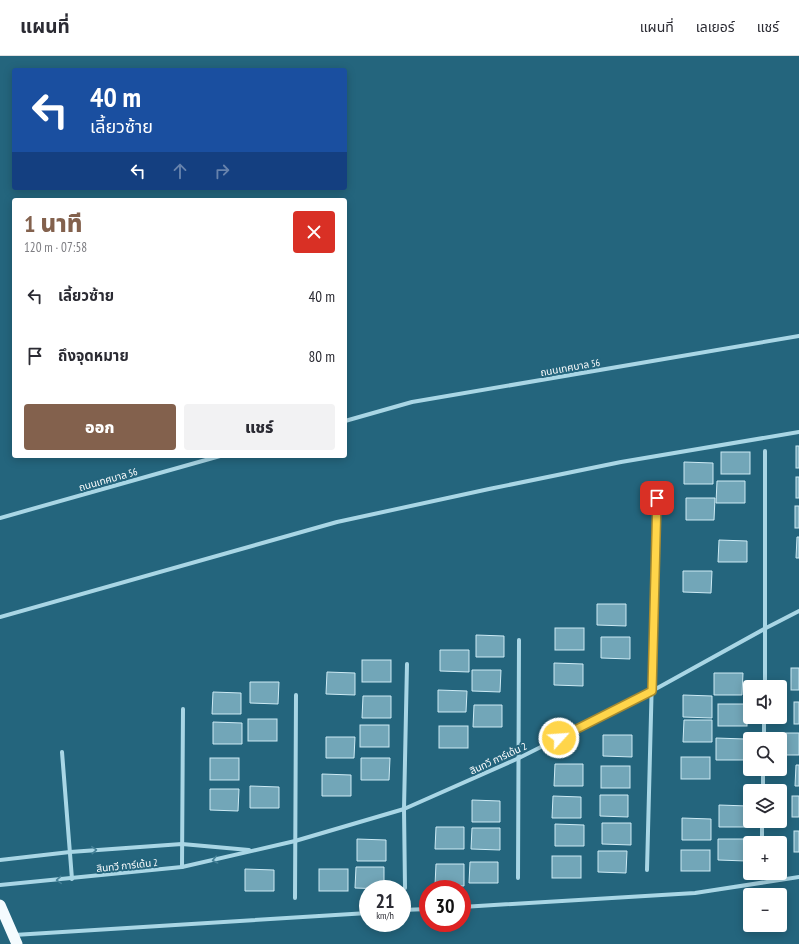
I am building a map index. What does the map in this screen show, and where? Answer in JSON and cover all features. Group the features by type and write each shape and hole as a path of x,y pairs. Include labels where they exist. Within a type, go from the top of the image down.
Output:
{"highway":[{"path":"0,905 15,940"}],"street":[{"name":"ถนนเทศบาล 56","path":"347,420 412,402 799,336"},
{"path":"0,617 337,522 621,462 799,432"},
{"path":"765,451 765,680"},
{"name":"ถนนเทศบาล 56","path":"0,518 213,458"},
{"path":"647,870 657,483"},
{"name":"สินทวี การ์เด้น 2","path":"0,885 182,867 295,841 404,809 519,758 652,691 799,611"},
{"path":"518,878 519,640"},
{"path":"405,880 404,809 407,664"},
{"path":"295,898 296,695"},
{"path":"182,867 183,709"},
{"path":"62,752 72,879"},
{"name":"สินทวี การ์เด้น 2","path":"0,860 70,852 182,844 253,851"},
{"path":"471,906 695,893 799,877"},
{"path":"15,940 359,914"}],"building":[{"path":"796,446 799,446 799,468 796,468"},
{"path":"721,452 750,452 750,474 721,474"},
{"path":"684,462 713,463 713,484 684,484"},
{"path":"796,477 799,477 799,498 796,498"},
{"path":"717,481 745,481 745,503 716,503"},
{"path":"686,498 715,498 714,520 686,520"},
{"path":"795,506 799,506 799,528 795,528"},
{"path":"797,537 799,537 799,558 796,558"},
{"path":"719,540 747,541 747,562 718,562"},
{"path":"683,571 712,571 711,593 683,592"},
{"path":"597,604 626,604 626,626 597,625"},
{"path":"555,628 584,628 584,650 555,650"},
{"path":"476,635 504,636 504,657 476,657"},
{"path":"601,637 630,637 630,659 601,658"},
{"path":"440,650 469,650 469,672 440,671"},
{"path":"362,660 391,660 391,682 362,682"},
{"path":"554,663 583,664 583,686 554,685"},
{"path":"791,668 799,668 799,690 791,690"},
{"path":"472,670 501,670 500,692 472,691"},
{"path":"327,672 355,673 355,695 326,694"},
{"path":"714,673 743,673 742,695 714,695"},
{"path":"250,682 279,682 278,704 250,703"},
{"path":"438,690 467,691 466,712 438,712"},
{"path":"213,692 241,693 241,714 212,714"},
{"path":"683,695 712,696 712,718 683,717"},
{"path":"363,696 391,696 391,718 362,718"},
{"path":"794,702 799,702 799,724 794,724"},
{"path":"718,704 743,704 743,724 747,724 747,726 718,726"},
{"path":"474,705 502,705 502,727 473,727"},
{"path":"248,719 277,719 277,741 248,741"},
{"path":"684,720 712,720 712,742 683,742"},
{"path":"213,722 242,723 242,744 213,744"},
{"path":"360,725 389,725 389,747 360,747"},
{"path":"439,726 468,726 468,748 439,748"},
{"path":"787,733 799,733 799,755 787,755"},
{"path":"603,735 632,735 632,757 603,756"},
{"path":"326,737 355,737 354,758 326,758"},
{"path":"716,738 743,739 743,760 716,760"},
{"path":"681,757 710,757 710,779 681,779"},
{"path":"210,758 239,758 239,780 210,780"},
{"path":"361,758 390,758 389,780 361,780"},
{"path":"555,764 583,764 583,786 554,786"},
{"path":"796,765 799,765 799,786 795,786"},
{"path":"601,766 630,766 630,788 601,788"},
{"path":"322,774 351,775 351,796 322,796"},
{"path":"250,786 279,787 279,808 250,808"},
{"path":"210,789 239,789 238,811 210,810"},
{"path":"600,795 628,795 628,817 600,816"},
{"path":"553,796 581,797 581,818 552,818"},
{"path":"792,796 799,796 799,817 792,817"},
{"path":"472,800 500,801 500,822 472,822"},
{"path":"719,805 743,806 743,827 719,827"},
{"path":"682,818 711,819 711,840 682,840"},
{"path":"602,823 631,823 631,845 602,844"},
{"path":"555,824 584,825 584,846 555,846"},
{"path":"436,827 464,827 464,849 435,849"},
{"path":"472,828 500,828 500,850 471,849"},
{"path":"794,831 799,831 799,852 794,852"},
{"path":"357,839 386,840 386,861 357,861"},
{"path":"718,839 743,839 743,861 718,860"},
{"path":"681,850 710,850 710,871 681,871"},
{"path":"598,851 627,851 626,873 598,872"},
{"path":"552,856 581,856 581,878 552,878"},
{"path":"470,862 498,862 498,883 471,883 471,880 469,880"},
{"path":"436,864 464,864 464,880 435,880"},
{"path":"356,867 384,867 384,880 359,880 359,888 355,888"},
{"path":"245,869 274,870 274,891 245,891"},
{"path":"319,869 348,869 348,891 319,891"}],"route":[{"path":"559,738 652,691 657,498"}]}
